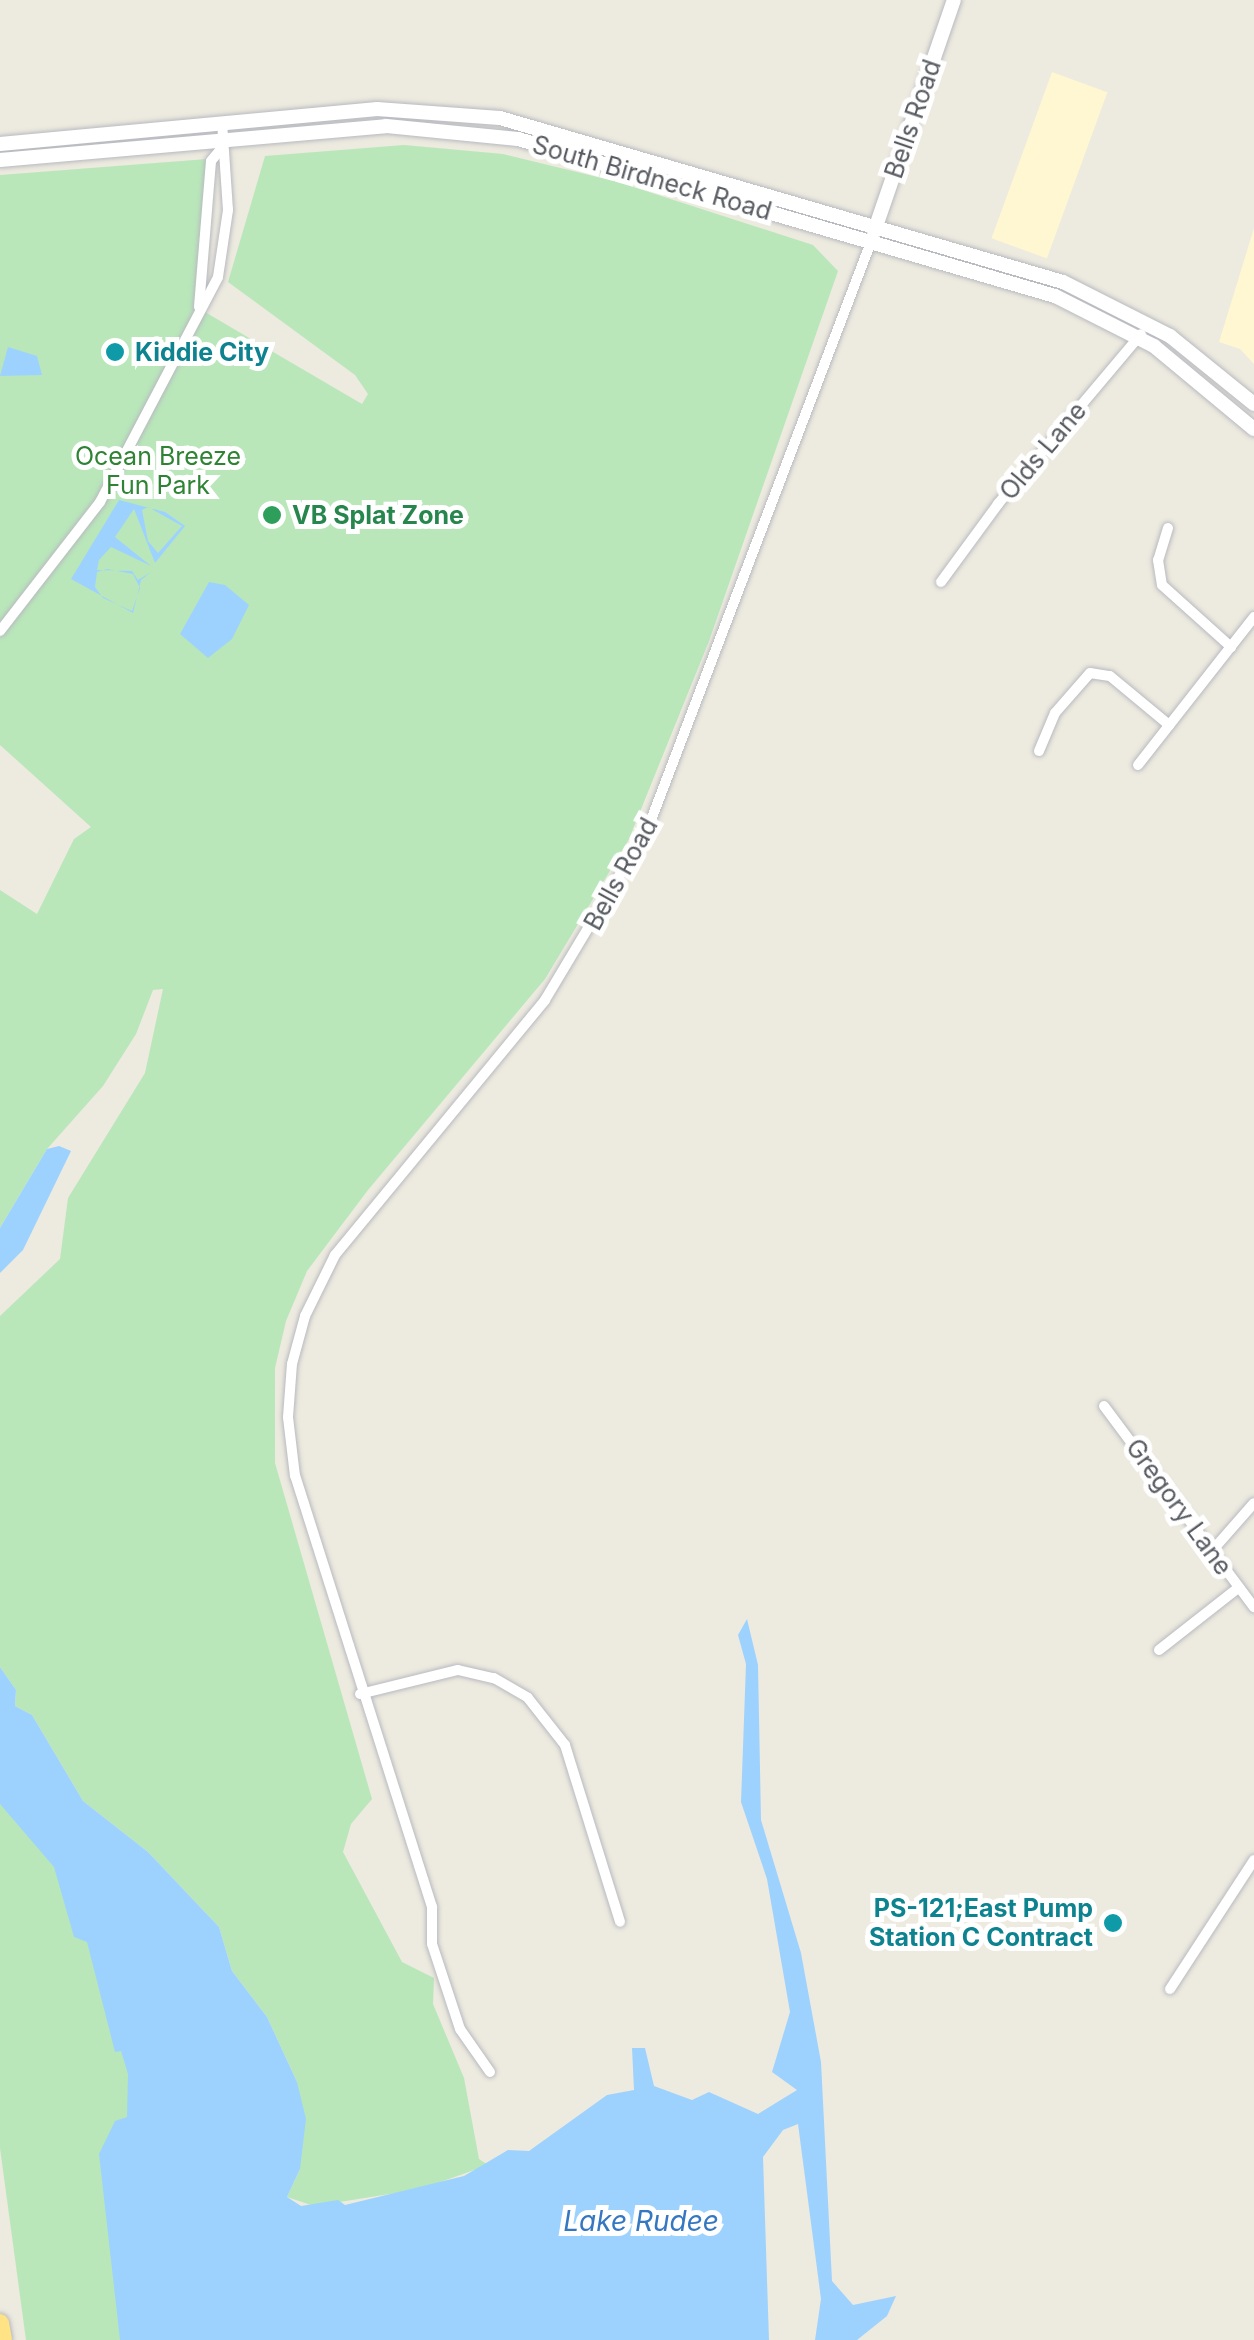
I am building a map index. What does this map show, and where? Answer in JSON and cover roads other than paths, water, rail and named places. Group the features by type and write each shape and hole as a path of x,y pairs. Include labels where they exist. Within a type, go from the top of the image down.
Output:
{"highway":[{"path":"0,2323 2,2340"}],"main road":[{"name":"Bells Road","path":"870,242 954,0"},
{"name":"South Birdneck Road","path":"0,144 376,109 465,112 877,224 1063,282 1151,324 1254,404"},
{"name":"South Birdneck Road","path":"0,160 222,144 386,126 485,132 1055,296 1139,337 1196,375 1254,428"}],"street":[{"path":"0,631 100,502 224,251 229,159 222,144 222,122"},
{"path":"198,308 211,161 222,144"},
{"name":"Bells Road","path":"490,2072 460,2029 432,1944 432,1906 360,1694 291,1456 288,1393 304,1316 335,1255 514,1042 624,874 671,780 870,242"},
{"name":"Olds Lane","path":"942,582 998,504 1151,324"},
{"path":"1168,528 1158,560 1162,585 1231,647"},
{"path":"1138,765 1254,618"},
{"path":"1039,751 1056,712 1090,674 1110,676 1169,725"},
{"name":"Gregory Lane","path":"1104,1406 1254,1607"},
{"path":"1212,1552 1254,1503"},
{"path":"1159,1650 1238,1588"},
{"path":"360,1694 458,1670 506,1684 538,1707 572,1764 620,1922"},
{"path":"1170,1989 1254,1860"}],"water":[{"path":"8,347 37,356 42,375 0,376"},
{"path":"119,500 147,507 142,510 148,541 158,553 182,526 150,508 165,512 185,526 155,563 134,509 115,537 151,566 111,547 99,560 97,570 103,570 97,572 95,587 101,596 71,579"},
{"path":"115,571 132,571 138,580 151,572 139,587 133,574"},
{"path":"209,582 225,585 249,605 232,639 208,658 180,634"},
{"path":"59,1146 71,1151 23,1250 0,1273 0,1228 47,1149"},
{"name":"Lake Rudee","path":"747,1619 758,1665 761,1820 801,1953 821,2062 832,2281 853,2305 896,2296 887,2316 857,2340 815,2340 821,2299 798,2124 783,2130 763,2157 769,2340 120,2340 99,2154 115,2121 127,2117 128,2074 121,2051 115,2052 87,1942 74,1937 54,1867 0,1804 0,1667 16,1690 15,1706 32,1715 83,1801 148,1852 219,1927 232,1971 267,2017 297,2082 306,2119 300,2169 287,2197 301,2206 338,2200 345,2205 464,2176 508,2150 529,2151 607,2095 634,2090 632,2048 645,2048 654,2086 692,2100 709,2092 758,2114 797,2090 772,2072 790,2012 767,1879 741,1802 746,1664 738,1635"}],"place":[{"name":"Kiddie City","path":"115,352"},
{"name":"VB Splat Zone","path":"272,515"},
{"name":"PS-121;East Pump Station C Contract","path":"1113,1923"}],"park label":[{"name":"Ocean Breeze Fun Park","path":"158,472"}]}
